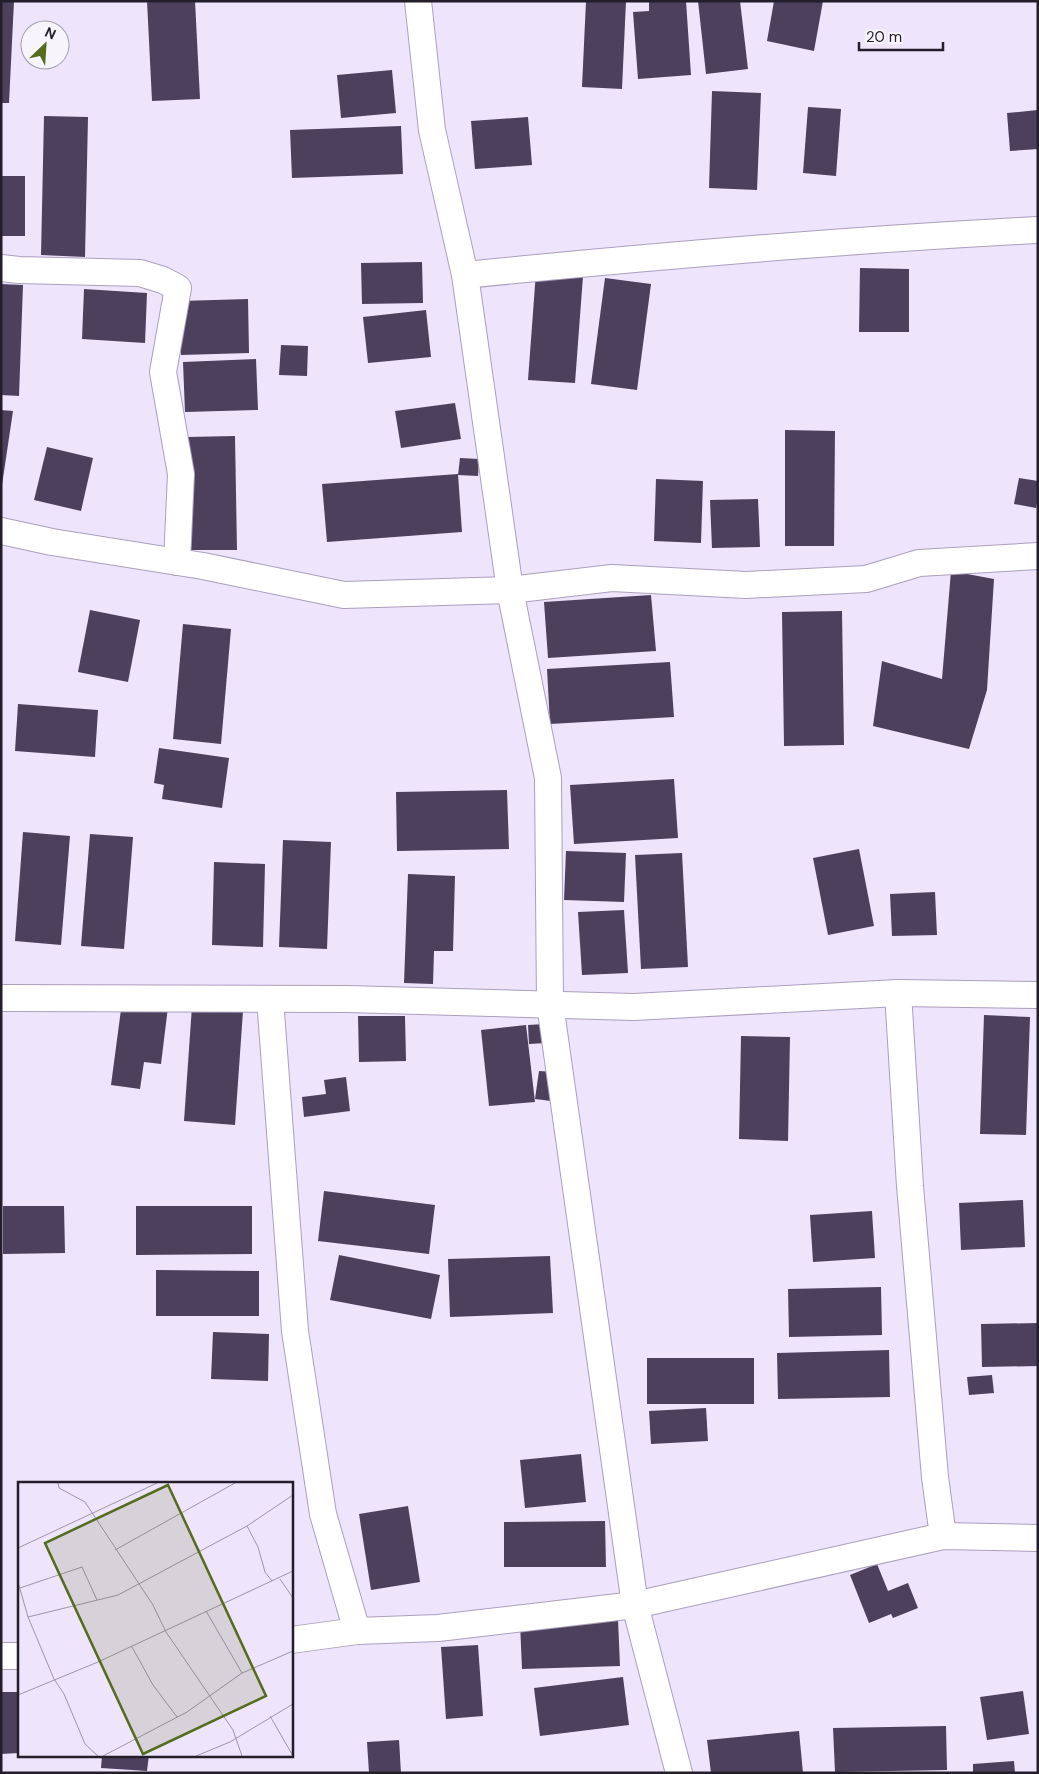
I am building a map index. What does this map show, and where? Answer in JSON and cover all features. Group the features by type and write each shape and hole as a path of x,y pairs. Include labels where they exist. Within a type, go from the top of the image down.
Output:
{"street":[{"path":"418,1 432,130 465,275 510,590 548,778 550,1004 635,1605 679,1773"},
{"path":"465,275 602,261 879,238 1038,230"},
{"path":"1,268 140,273 163,280 178,288 163,372 181,474 177,562"},
{"path":"1,531 52,542 177,562 344,595 510,590 612,578 746,585 866,579 919,563 1038,556"},
{"path":"898,992 910,1186 935,1477 943,1536"},
{"path":"1,998 347,998 634,1007 898,992 1038,994"},
{"path":"270,999 295,1331 323,1514 357,1631"},
{"path":"292,1640 357,1631 438,1628 635,1605 943,1536 1038,1538"},
{"path":"1,1656 18,1656"}],"building":[{"path":"1,1 14,1 9,103 1,103"},
{"path":"147,1 195,1 200,99 152,101"},
{"path":"586,1 626,1 622,89 582,87"},
{"path":"649,1 686,1 691,75 638,79 633,12 649,11"},
{"path":"698,1 740,1 748,69 706,74"},
{"path":"774,1 823,1 814,51 767,41"},
{"path":"392,70 396,113 341,118 337,75"},
{"path":"712,91 761,93 757,190 709,188"},
{"path":"808,107 841,109 836,176 803,173"},
{"path":"1038,110 1038,149 1010,151 1007,113"},
{"path":"44,116 88,117 85,257 41,255"},
{"path":"528,117 532,165 475,169 471,121"},
{"path":"401,126 403,174 292,178 290,130"},
{"path":"1,176 25,176 25,236 1,236"},
{"path":"422,262 423,303 362,304 361,263"},
{"path":"860,268 909,269 909,332 859,332"},
{"path":"536,272 583,276 575,383 528,380"},
{"path":"605,278 651,284 637,390 591,384"},
{"path":"1,284 23,285 19,396 1,395"},
{"path":"84,289 147,293 145,343 82,339"},
{"path":"248,299 249,353 181,355 180,301"},
{"path":"426,310 431,357 368,363 363,317"},
{"path":"281,345 308,346 307,376 279,375"},
{"path":"256,359 258,410 185,412 183,362"},
{"path":"455,403 461,439 401,448 395,411"},
{"path":"1,410 13,411 2,485 1,485"},
{"path":"785,430 835,431 834,546 785,546"},
{"path":"235,436 237,550 189,550 187,437"},
{"path":"47,447 93,458 81,511 34,500"},
{"path":"460,458 479,459 478,476 458,475"},
{"path":"458,474 462,532 327,542 322,484"},
{"path":"1019,478 1038,481 1036,508 1014,504"},
{"path":"656,479 703,481 701,543 654,541"},
{"path":"758,499 760,547 712,548 710,500"},
{"path":"951,571 994,579 987,690 969,749 873,726 882,661 942,679"},
{"path":"651,595 656,651 548,658 544,602"},
{"path":"90,610 140,620 128,682 78,672"},
{"path":"842,611 844,745 784,746 782,612"},
{"path":"183,624 231,629 221,744 173,739"},
{"path":"670,662 674,717 550,724 547,669"},
{"path":"18,704 98,710 95,757 15,751"},
{"path":"159,748 229,758 222,808 162,799 164,785 154,783"},
{"path":"674,779 678,838 574,844 570,785"},
{"path":"507,790 509,849 397,851 396,792"},
{"path":"23,832 70,836 61,945 15,941"},
{"path":"90,834 133,837 124,949 81,946"},
{"path":"283,840 331,842 327,949 279,947"},
{"path":"859,849 874,926 828,935 813,858"},
{"path":"566,851 626,853 624,902 564,900"},
{"path":"682,853 688,967 641,969 635,855"},
{"path":"214,862 265,864 263,947 212,945"},
{"path":"408,874 455,876 453,951 434,951 433,984 404,983"},
{"path":"935,892 937,935 892,936 890,894"},
{"path":"624,910 628,973 582,975 578,912"},
{"path":"122,1002 168,1007 161,1064 144,1062 140,1089 111,1085"},
{"path":"192,1006 243,1011 235,1125 184,1121"},
{"path":"984,1015 1030,1017 1026,1135 980,1134"},
{"path":"358,1016 405,1016 406,1061 359,1062"},
{"path":"545,1024 546,1043 529,1044 528,1025"},
{"path":"526,1025 535,1102 489,1106 481,1030"},
{"path":"741,1036 790,1037 788,1141 739,1139"},
{"path":"539,1071 555,1072 551,1101 535,1099"},
{"path":"346,1077 350,1111 304,1117 302,1097 326,1094 324,1080"},
{"path":"324,1191 435,1205 429,1254 318,1241"},
{"path":"1023,1200 1025,1247 961,1250 959,1203"},
{"path":"3,1206 64,1206 65,1253 3,1254"},
{"path":"136,1206 252,1206 252,1254 136,1255"},
{"path":"872,1211 875,1258 813,1262 810,1215"},
{"path":"339,1255 440,1275 431,1319 330,1300"},
{"path":"550,1256 553,1313 450,1317 448,1259"},
{"path":"156,1270 259,1271 259,1316 156,1316"},
{"path":"881,1287 882,1335 789,1337 788,1289"},
{"path":"1038,1323 1038,1366 982,1367 981,1324"},
{"path":"213,1332 269,1334 268,1381 211,1379"},
{"path":"889,1350 890,1397 778,1399 777,1353"},
{"path":"647,1358 754,1358 754,1404 647,1404"},
{"path":"992,1375 994,1393 969,1395 967,1377"},
{"path":"706,1408 708,1441 651,1444 649,1411"},
{"path":"581,1454 586,1502 525,1508 520,1460"},
{"path":"408,1506 420,1582 371,1590 359,1514"},
{"path":"605,1521 606,1567 504,1567 504,1522"},
{"path":"877,1564 888,1591 908,1583 918,1608 893,1618 891,1614 869,1623 850,1575"},
{"path":"618,1619 620,1666 522,1669 520,1623"},
{"path":"478,1645 483,1716 446,1719 441,1647"},
{"path":"623,1677 629,1725 540,1736 534,1688"},
{"path":"1023,1691 1029,1734 987,1740 980,1697"},
{"path":"1,1692 18,1692 18,1753 1,1754"},
{"path":"946,1726 947,1770 835,1772 833,1728"},
{"path":"799,1731 803,1773 711,1773 707,1740"},
{"path":"399,1740 401,1773 369,1773 367,1742"},
{"path":"102,1756 149,1756 147,1771 101,1768"},
{"path":"1014,1761 1015,1773 973,1773 973,1764"}]}
